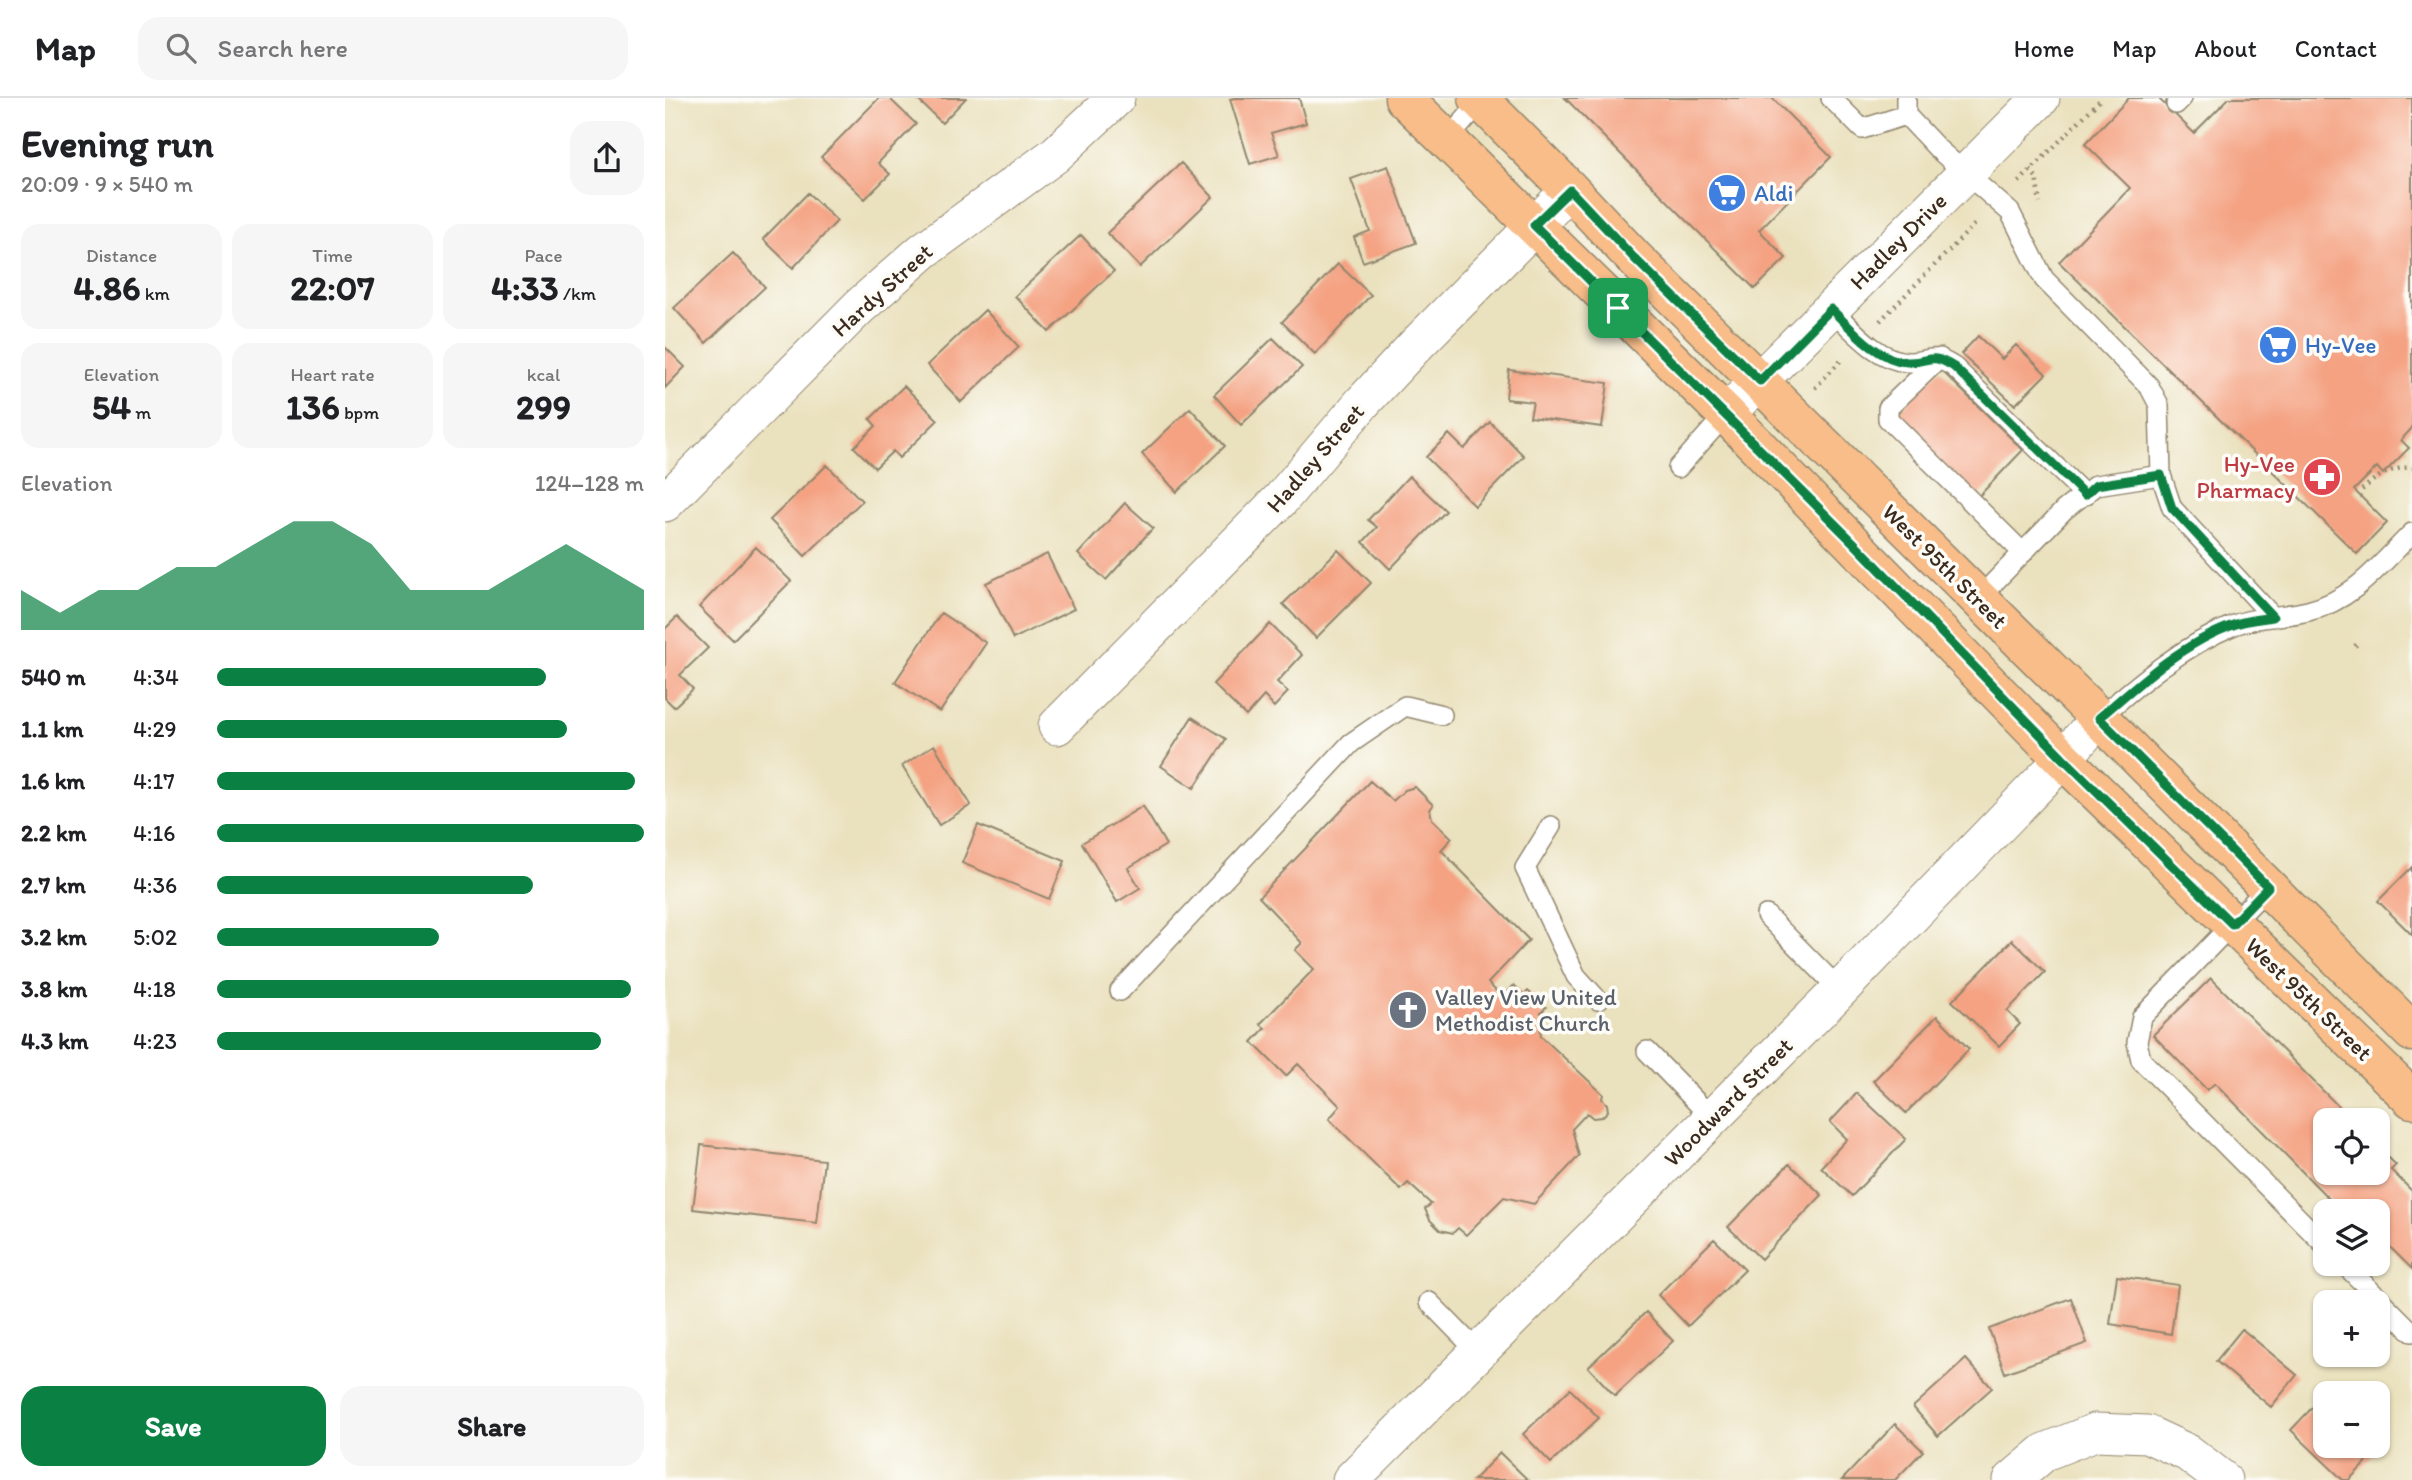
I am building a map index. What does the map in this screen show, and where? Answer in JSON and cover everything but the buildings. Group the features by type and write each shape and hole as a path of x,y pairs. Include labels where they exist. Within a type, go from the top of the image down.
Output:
{"main road":[{"name":"West 95th Street","path":"1404,98 1726,414 2063,758 2412,1100"},
{"name":"West 95th Street","path":"1481,99 1634,258 2412,1032"}],"street":[{"name":"Hardy Street","path":"665,503 859,307 923,251 1055,155 1116,98"},
{"name":"Hadley Drive","path":"1726,414 2041,98"},
{"name":"Hadley Street","path":"1057,726 1281,499 1362,403 1415,346 1570,190"},
{"name":"Woodward Street","path":"1350,1480 1840,989 2099,718"},
{"path":"2012,1480 2045,1452 2095,1432 2147,1434 2188,1453 2223,1480"}],"lane":[{"path":"1831,98 1862,129 1906,107 1939,150 2010,212 2044,279 2149,386 2159,405 2161,475 2172,508 2273,617"},
{"path":"1447,140 1481,99"},
{"path":"1831,309 1863,339 1890,358 1908,362 1940,358 1954,367 2085,495"},
{"path":"1940,358 1888,408 1888,419 2023,553"},
{"path":"1678,468 1726,414"},
{"path":"1978,599 2064,510 2096,485 2161,475"},
{"path":"2099,718 2134,687 2190,646 2237,624 2311,611 2354,591 2412,533"},
{"path":"1120,991 1351,743 1405,706 1442,715"},
{"path":"1551,826 1525,868 1576,976 1598,1000"},
{"path":"2268,887 2142,1017 2137,1042 2141,1060 2313,1233"},
{"path":"1766,915 1840,989"},
{"path":"1647,1051 1712,1118"},
{"path":"2356,1276 2412,1332"},
{"path":"1429,1302 1478,1352"}],"path":[{"path":"2019,182 2102,98"},
{"path":"2030,170 2036,177 2040,203"},
{"path":"1877,324 1975,224"},
{"path":"1815,389 1843,358"},
{"path":"2397,460 2404,467"},
{"path":"2362,491 2372,480 2404,467 2412,468"}],"place":[{"name":"Aldi","path":"1727,193"},
{"name":"Hy-Vee","path":"2278,345"},
{"name":"Hy-Vee Pharmacy","path":"2322,477"},
{"name":"Valley View United Methodist Church","path":"1408,1010"}],"route":[{"path":"1570,190 1634,258 1760,381 1831,309 1863,339 1890,358 1908,362 1940,358 1954,367 2085,495 2096,485 2161,475 2172,508 2273,617 2237,624 2190,646 2134,687 2099,718 2268,887 2232,924 2063,758 1855,544 1618,308 1534,225 1570,190"}]}
